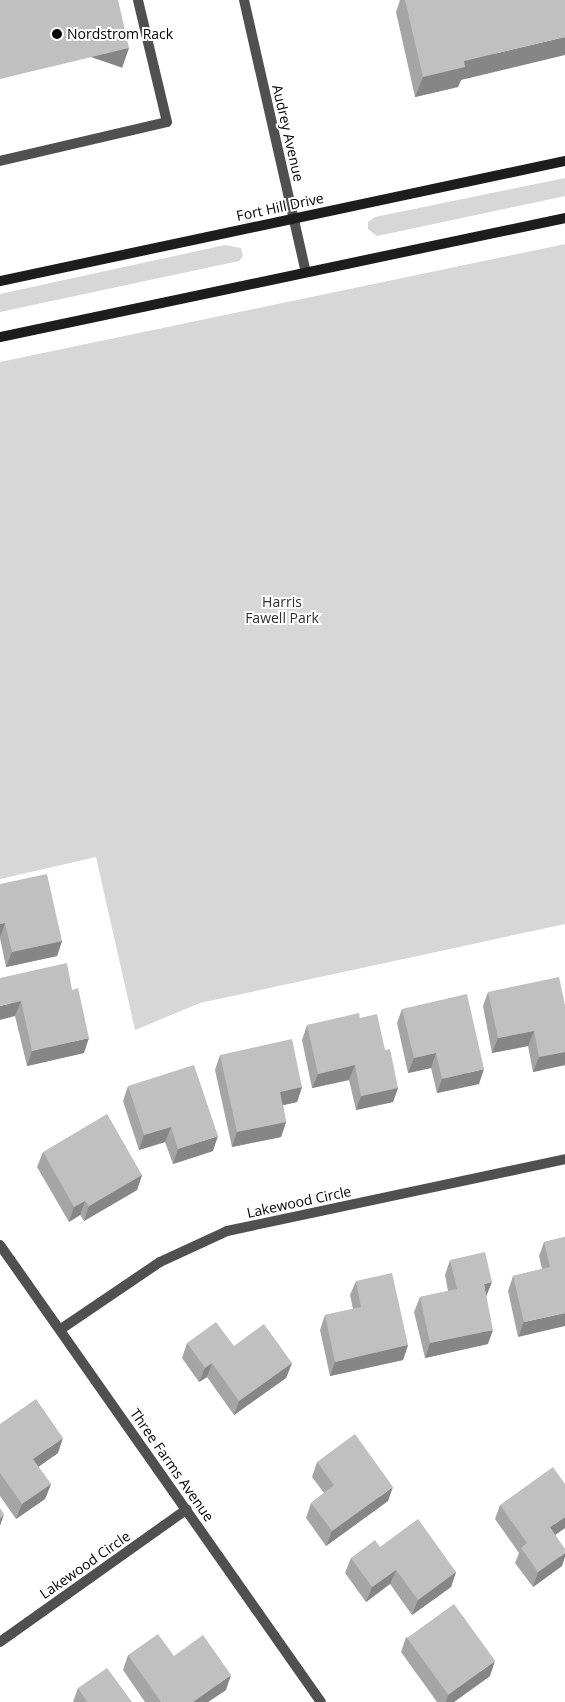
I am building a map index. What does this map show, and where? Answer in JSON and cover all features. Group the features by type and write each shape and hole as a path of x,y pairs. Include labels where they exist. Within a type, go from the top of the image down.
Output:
{"street":[{"path":"0,161 167,122 138,0"},
{"name":"Audrey Avenue","path":"244,0 306,272"},
{"name":"Fort Hill Drive","path":"0,280 565,161"},
{"path":"0,337 565,218"},
{"name":"Lakewood Circle","path":"61,1329 160,1262 226,1231 565,1159"},
{"name":"Three Farms Avenue","path":"0,1245 61,1329 321,1702"},
{"name":"Lakewood Circle","path":"0,1642 186,1510"}],"green space":[{"path":"565,178 565,196 377,236 368,229 368,222 375,217"},
{"name":"Harris Fawell Park","path":"565,244 565,924 200,1003 135,1030 96,857 0,879 0,362"},
{"path":"225,245 241,248 243,256 239,261 0,312 0,294"}],"building":[{"name":"Nordstrom Rack","path":"0,0 118,0 129,48 0,79"},
{"path":"405,0 565,0 565,37 464,61 465,67 423,77"},
{"path":"47,874 62,941 12,952 5,923 0,924 0,884"},
{"path":"67,963 72,990 78,988 89,1038 32,1051 21,1001 0,1006 0,978"},
{"path":"559,977 565,1005 565,1052 539,1057 534,1031 498,1038 488,992"},
{"path":"467,994 484,1069 442,1079 436,1053 414,1058 402,1009"},
{"path":"359,1013 360,1018 377,1014 385,1050 390,1049 398,1088 361,1096 355,1065 318,1074 307,1025"},
{"path":"292,1039 302,1087 280,1092 286,1122 237,1132 220,1055"},
{"path":"194,1065 218,1136 178,1149 171,1127 144,1135 128,1086"},
{"path":"107,1114 142,1175 89,1206 85,1201 74,1207 43,1152"},
{"path":"565,1237 565,1313 524,1322 513,1276 550,1267 544,1242"},
{"path":"485,1252 492,1282 484,1284 493,1330 430,1343 420,1297 457,1289 450,1260"},
{"path":"392,1273 408,1345 335,1362 325,1315 361,1307 356,1281"},
{"path":"216,1322 234,1346 264,1324 292,1363 239,1401 212,1363 205,1368 187,1343"},
{"path":"36,1399 63,1438 33,1459 51,1484 22,1504 0,1473 0,1424"},
{"path":"355,1434 393,1487 332,1531 311,1503 334,1485 317,1462"},
{"path":"553,1467 565,1484 565,1517 550,1527 565,1549 565,1553 538,1572 521,1548 527,1543 500,1505"},
{"path":"0,1508 4,1514 0,1518"},
{"path":"418,1519 456,1572 418,1600 396,1570 372,1587 351,1558 375,1540 380,1547"},
{"path":"454,1604 495,1661 448,1695 407,1638"},
{"path":"158,1634 174,1656 203,1635 231,1675 193,1702 161,1702 128,1655"},
{"path":"107,1668 132,1702 87,1702 78,1688"}],"place":[{"name":"Nordstrom Rack","path":"57,34"}]}
